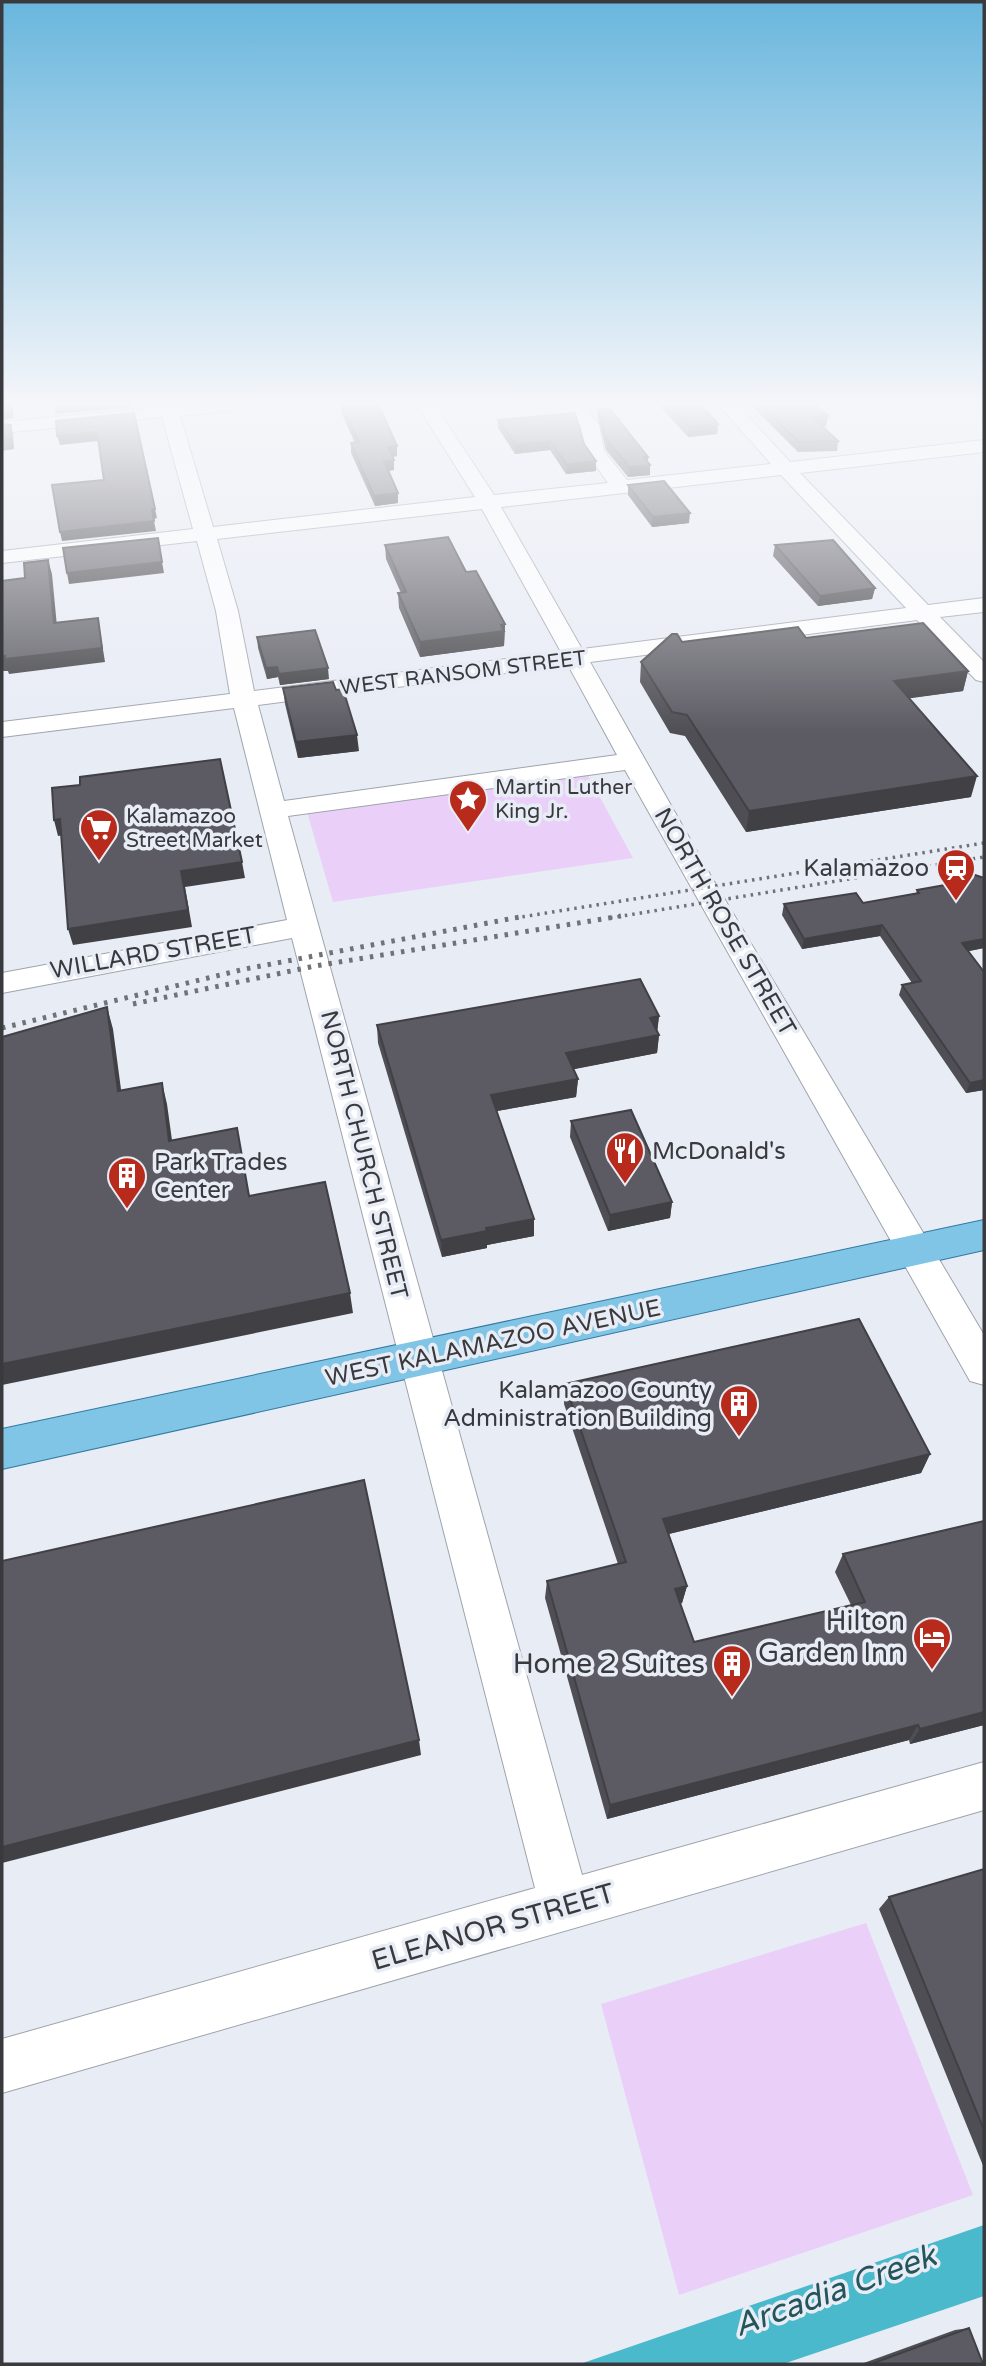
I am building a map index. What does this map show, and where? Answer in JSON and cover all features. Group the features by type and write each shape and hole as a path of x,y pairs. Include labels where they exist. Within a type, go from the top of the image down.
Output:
{"main road":[{"name":"WEST KALAMAZOO AVENUE","path":"2,1449 984,1235"}],"street":[{"name":"NORTH CHURCH STREET","path":"199,512 227,611 245,701 417,1360 565,1906"},
{"path":"2,556 397,512"},
{"name":"NORTH ROSE STREET","path":"495,512 698,878 984,1369"},
{"path":"827,512 984,675"},
{"name":"WEST RANSOM STREET","path":"2,730 984,605"},
{"path":"275,810 634,761"},
{"name":"WILLARD STREET","path":"2,983 304,926"},
{"name":"ELEANOR STREET","path":"2,2066 984,1786"}],"shaded area":[{"path":"584,768 633,858 333,902 305,805"},
{"path":"866,1923 973,2195 679,2295 601,2004"}],"water":[{"name":"Arcadia Creek","path":"984,2225 984,2296 783,2364 580,2364"}],"building":[{"path":"57,512 153,512 154,521 60,532"},
{"path":"649,512 690,513 653,517"},
{"path":"448,537 466,572 476,571 505,624 501,625 504,631 420,642 398,593 406,592 385,545"},
{"path":"158,538 162,562 67,573 63,548"},
{"path":"833,540 875,588 820,596 775,545"},
{"path":"48,560 54,623 98,618 102,648 5,659 5,656 2,657 2,581 25,578 24,563"},
{"path":"923,623 968,671 894,681 977,776 749,811 687,715 672,712 641,662 672,634 677,634 682,642 798,627 806,638"},
{"path":"315,630 328,668 279,674 277,667 266,668 257,637"},
{"path":"333,682 336,690 343,689 357,735 296,742 283,688"},
{"path":"220,759 242,862 181,871 188,910 68,929 60,819 54,820 52,788 80,785 80,777"},
{"path":"972,874 984,878 984,939 962,943 984,972 984,1080 970,1083 902,985 921,981 882,925 804,939 784,904 856,893 863,903 962,882"},
{"path":"640,979 659,1016 650,1018 659,1035 566,1053 578,1079 491,1095 534,1219 441,1240 377,1025"},
{"name":"Park Trades Center","path":"107,1007 118,1091 162,1083 169,1141 237,1128 249,1196 325,1182 350,1293 2,1364 2,1037"},
{"name":"McDonald's","path":"631,1110 672,1202 610,1215 571,1121"},
{"path":"859,1319 930,1454 663,1519 687,1586 675,1589 694,1642 865,1602 843,1554 984,1521 984,1712 920,1729 918,1725 610,1805 547,1581 626,1562 565,1384"},
{"path":"364,1480 419,1740 2,1847 2,1561"},
{"path":"984,1869 984,2130 889,1897"},
{"path":"969,2328 983,2364 871,2364"}],"railway":[{"path":"515,918 984,843"},
{"path":"610,918 984,857"},
{"path":"2,1028 245,969 525,916"},
{"path":"133,1004 315,966 621,916"}],"place":[{"name":"Martin Luther King Jr.","path":"468,833"},
{"name":"Kalamazoo Street Market","path":"99,862"},
{"name":"Kalamazoo","path":"956,902"},
{"name":"McDonald's","path":"625,1185"},
{"name":"Park Trades Center","path":"127,1210"},
{"name":"Kalamazoo County Administration Building","path":"739,1438"},
{"name":"Hilton Garden Inn","path":"932,1671"},
{"name":"Home 2 Suites","path":"732,1698"}]}
